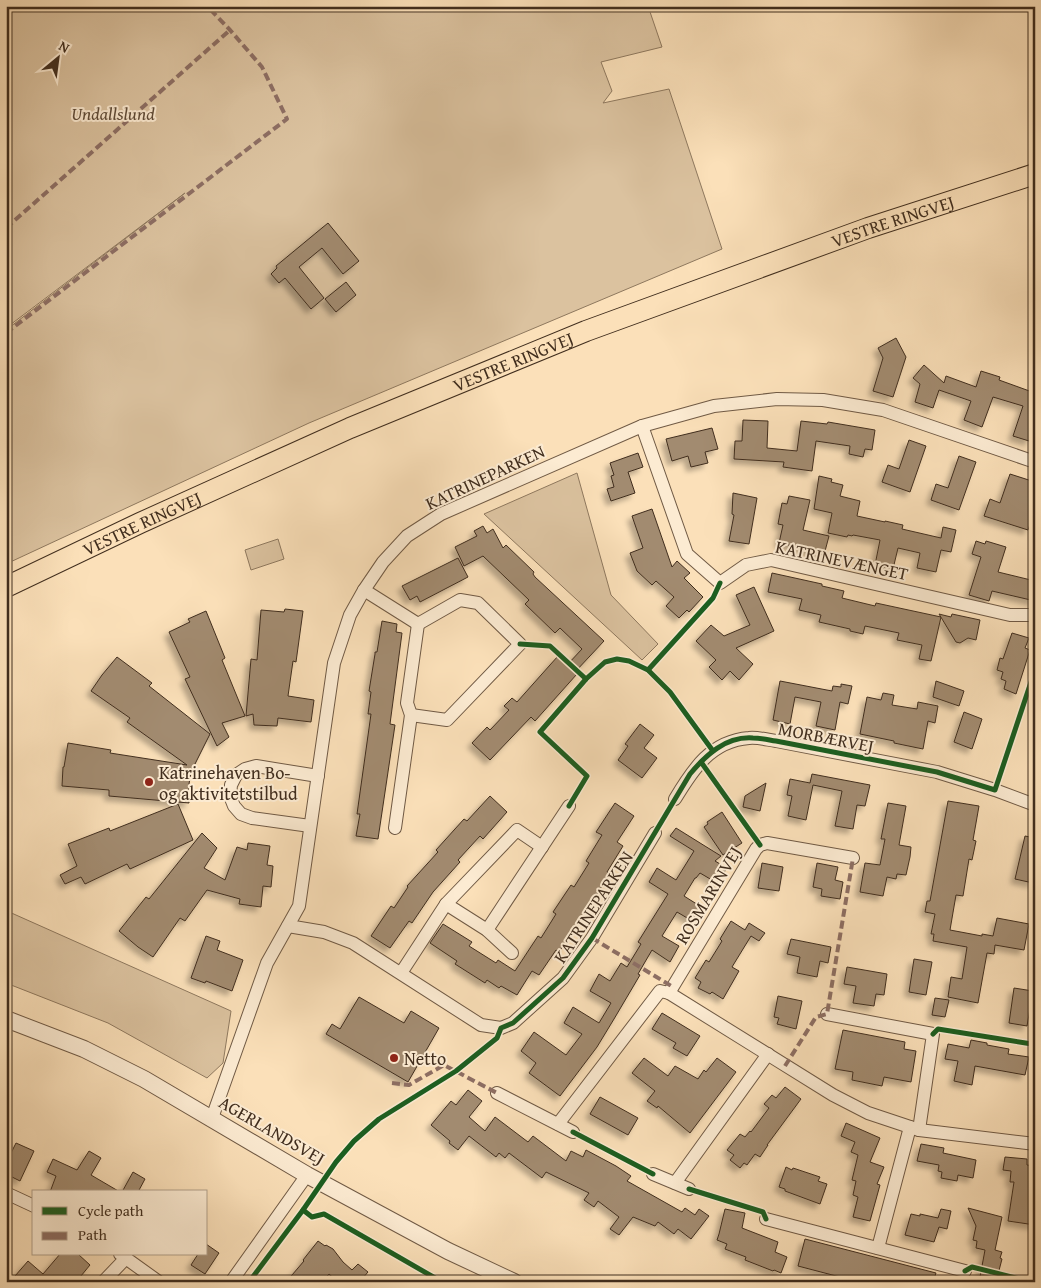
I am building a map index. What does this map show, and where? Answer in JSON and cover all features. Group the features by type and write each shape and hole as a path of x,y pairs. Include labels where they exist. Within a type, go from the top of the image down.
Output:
{"main road":[{"name":"VESTRE RINGVEJ","path":"6,588 140,523 350,428 586,331 868,228 1035,174"}],"street":[{"path":"642,426 714,406 777,399 824,400 883,410 1035,462"},
{"name":"KATRINEPARKEN","path":"212,1118 267,963 299,906 334,662 350,615 364,590 383,562 407,536 441,514 642,426"},
{"name":"KATRINEVÆNGET","path":"642,426 687,554 720,582 746,565 771,560 1010,615 1035,614"},
{"path":"364,590 418,624"},
{"path":"411,715 448,720 520,644 478,603 460,600 418,624"},
{"path":"396,828 411,715 408,703 418,624"},
{"name":"MORBÆRVEJ","path":"675,799 690,774 713,751 730,741 751,738 776,741 937,772 1035,805"},
{"path":"310,826 252,818 241,814 234,806 230,796 231,785 236,775 245,769 256,766 318,776"},
{"path":"487,930 569,806"},
{"path":"401,973 446,904 516,830 542,848"},
{"name":"KATRINEPARKEN","path":"288,926 324,932 353,944 480,1024 501,1028 513,1023 563,978 592,938 656,833"},
{"name":"ROSMARINVEJ","path":"558,1124 660,991 669,993 760,845 767,843 853,858"},
{"path":"446,904 487,930 512,953"},
{"path":"669,993 833,1095 868,1113 914,1128 1035,1144"},
{"path":"827,1014 933,1034 914,1128 878,1248"},
{"name":"AGERLANDSVEJ","path":"6,1019 84,1049 144,1080 307,1175 448,1252 514,1282"},
{"path":"674,1183 768,1054"},
{"path":"497,1093 573,1132"},
{"path":"653,1174 690,1189"},
{"path":"232,1282 307,1175"},
{"path":"6,1194 32,1205"},
{"path":"766,1219 965,1271"},
{"path":"103,1282 123,1256 159,1282"}],"green space":[{"name":"Undallslund","path":"6,6 648,6 662,47 601,62 612,91 603,103 669,89 722,249 309,423 6,564 6,330 185,193 6,328"},
{"path":"577,473 611,595 658,644 642,660 484,514"},
{"path":"278,539 284,559 251,570 245,550"},
{"path":"7,911 231,1011 223,1063 207,1078 108,1023 6,983"}],"building":[{"path":"328,223 359,261 343,274 322,248 299,267 324,298 311,309 285,278 279,283 271,274 277,268 276,266"},
{"path":"346,282 356,295 336,312 325,299"},
{"path":"896,338 906,357 893,397 873,391 883,358 878,348"},
{"path":"924,365 944,383 946,376 976,387 981,371 1000,377 999,380 1035,393 1035,425 1029,441 1013,436 1023,406 993,397 982,427 964,420 971,401 939,390 933,408 915,402 920,384 913,378"},
{"path":"743,420 768,421 767,448 797,451 801,421 827,424 828,422 875,430 872,450 865,449 863,457 849,454 850,446 816,441 812,471 783,467 784,462 734,459 735,441 742,441"},
{"path":"712,428 718,449 705,452 708,463 691,467 688,456 672,461 666,439"},
{"path":"909,440 926,446 910,492 882,482 888,465 899,469"},
{"path":"638,453 643,467 628,472 635,493 611,501 607,489 614,487 611,476 614,475 610,463"},
{"path":"959,456 976,462 959,510 931,500 936,484 948,488"},
{"path":"1010,474 1035,482 1035,510 1028,530 984,516 990,499 1000,503"},
{"path":"819,476 832,479 831,482 843,485 840,496 860,501 857,516 903,525 902,529 941,538 943,527 956,530 951,552 941,550 936,572 917,568 920,553 898,548 893,569 875,565 880,540 828,533 832,513 814,509"},
{"path":"733,493 757,498 749,544 729,541 734,515 732,514"},
{"path":"789,496 810,500 803,530 829,536 824,555 807,551 808,549 779,543 783,525 778,524 782,503 787,504"},
{"path":"652,509 672,567 677,561 690,573 684,578 703,597 689,612 687,610 679,618 666,606 674,597 656,581 652,585 637,571 630,553 643,548 632,516"},
{"path":"483,526 487,533 493,529 503,548 506,545 534,572 535,577 604,641 575,672 577,674 535,721 531,717 490,760 472,743 487,727 490,730 509,710 504,706 512,698 517,702 558,656 567,665 582,649 560,628 555,633 525,604 529,600 483,556 464,566 455,547 477,536 474,531"},
{"path":"976,541 985,544 986,541 1006,547 998,572 1035,581 1035,601 992,591 989,601 969,595 981,557 972,554"},
{"path":"458,558 468,577 420,602 417,596 410,600 402,586"},
{"path":"772,573 844,591 842,598 875,606 876,603 941,617 931,661 919,659 922,645 897,640 899,633 865,626 863,634 819,622 821,615 799,610 802,599 768,592"},
{"path":"754,587 774,631 736,648 753,664 739,680 730,671 722,680 709,667 716,660 696,641 711,625 724,636 750,625 736,595"},
{"path":"285,609 303,611 296,662 293,661 288,696 314,700 311,722 278,718 277,726 254,725 253,714 246,716 251,659 257,660 261,610 284,612"},
{"path":"206,611 225,658 222,660 245,716 222,723 229,737 217,746 185,679 190,677 169,632 190,622 188,619"},
{"path":"939,614 951,617 952,614 980,620 976,640 968,638 960,643 956,642"},
{"path":"382,621 397,624 396,632 402,633 390,724 395,725 378,839 356,836 360,814 357,814 371,714 368,714 371,692 369,691"},
{"path":"1012,633 1029,638 1025,648 1030,650 1016,694 1004,689 1006,681 1001,679 1003,672 997,670 1000,658 1003,659"},
{"path":"117,657 152,683 149,686 210,734 191,772 189,803 109,796 109,790 62,786 63,767 68,743 111,750 110,753 187,765 127,722 130,718 91,691"},
{"path":"780,681 832,691 833,686 841,687 841,684 852,686 848,704 840,702 835,730 816,726 821,702 795,697 790,724 773,720"},
{"path":"936,681 964,691 959,706 933,697"},
{"path":"883,693 894,695 892,705 917,709 918,702 938,706 935,723 928,721 923,749 860,734 867,697 881,700"},
{"path":"964,712 982,719 972,749 954,742"},
{"path":"640,724 654,735 644,748 657,758 642,778 618,760 628,746 625,744"},
{"path":"812,774 870,785 865,806 857,805 853,829 835,826 842,791 813,785 806,820 788,816 792,796 787,795 790,779 810,783"},
{"path":"766,783 760,811 743,807 745,796"},
{"path":"490,796 507,812 483,839 480,836 458,860 460,862 433,892 412,923 409,921 390,948 371,936 391,906 394,908 407,886 438,852 436,850 464,819 467,821"},
{"path":"948,801 979,806 973,840 976,841 972,860 969,859 963,896 956,895 950,930 982,936 982,934 993,936 997,918 1029,924 1024,950 995,945 994,954 987,953 978,1003 948,997 951,977 962,979 967,947 933,941 934,934 931,934 935,914 925,912 927,901 930,901"},
{"path":"615,803 634,816 617,842 623,846 607,872 610,874 559,952 556,950 539,975 532,971 517,995 501,986 499,988 487,980 485,983 455,964 457,961 430,943 443,924 472,942 469,946 496,963 498,960 515,971 538,936 541,938 556,914 553,912 571,885 574,887 589,863 586,861 602,835 596,832"},
{"path":"888,803 906,806 899,845 911,847 906,875 897,874 896,879 887,877 883,896 860,892 865,863 880,865 885,839 881,839"},
{"path":"178,804 193,840 130,869 127,864 85,884 81,877 65,884 60,875 77,866 68,844 109,828 110,831"},
{"path":"722,812 742,843 723,855 704,827 708,824 707,822"},
{"path":"676,828 721,856 715,861 727,868 717,883 700,873 695,878 684,896 703,908 694,922 677,912 662,936 679,946 670,962 652,950 638,974 640,975 597,1047 560,1096 529,1073 536,1063 521,1051 534,1032 566,1055 582,1034 564,1023 573,1007 599,1023 611,1003 590,991 599,974 610,981 621,963 627,967 641,944 638,942 668,894 649,882 657,868 676,880 694,851 670,836"},
{"path":"202,833 217,848 204,868 225,880 237,847 247,850 248,843 270,846 267,865 273,866 271,887 263,886 261,907 239,904 240,899 207,890 185,921 180,918 153,957 119,931 146,897 149,899"},
{"path":"1025,836 1035,838 1035,874 1033,883 1015,879"},
{"path":"762,863 783,867 779,891 758,888"},
{"path":"817,863 838,867 835,880 843,882 840,899 821,896 822,889 813,887"},
{"path":"731,921 745,930 749,923 765,933 759,941 751,936 732,967 739,971 723,999 712,992 710,994 698,988 701,982 695,978 706,960 709,962 722,941 720,939"},
{"path":"206,936 220,941 217,950 243,960 232,991 206,981 205,983 191,978"},
{"path":"791,939 831,947 828,963 820,961 817,977 797,973 800,957 787,954"},
{"path":"914,959 932,962 926,995 909,992"},
{"path":"847,967 887,974 884,995 876,994 874,1006 853,1003 856,986 844,984"},
{"path":"1014,988 1033,991 1027,1026 1009,1023"},
{"path":"778,996 802,1001 796,1029 777,1024 779,1018 774,1017"},
{"name":"Netto","path":"359,997 404,1023 411,1011 439,1028 408,1082 326,1034 332,1024 340,1029"},
{"path":"935,998 949,1000 945,1017 932,1015"},
{"path":"662,1013 700,1036 687,1056 673,1048 676,1043 652,1029"},
{"path":"843,1030 905,1042 904,1049 916,1051 911,1082 884,1077 882,1086 852,1080 853,1072 835,1069"},
{"path":"971,1040 1009,1049 1008,1054 1029,1057 1025,1075 975,1066 972,1085 954,1081 958,1061 945,1059 948,1044 969,1048"},
{"path":"644,1058 668,1076 675,1066 698,1079 704,1070 706,1072 717,1058 736,1072 690,1133 658,1106 657,1108 647,1101 655,1091 632,1073"},
{"path":"785,1087 801,1099 760,1157 755,1154 747,1165 744,1163 740,1168 730,1160 734,1155 727,1150 740,1134 745,1137 751,1132 769,1108 764,1104 772,1095 776,1098"},
{"path":"468,1090 482,1101 469,1117 485,1131 495,1117 528,1142 533,1136 566,1161 571,1151 583,1157 586,1150 631,1176 627,1181 682,1212 685,1208 695,1215 699,1209 709,1216 691,1239 678,1229 674,1234 658,1222 655,1226 633,1217 619,1235 610,1229 619,1217 598,1201 594,1207 584,1200 589,1193 546,1172 542,1178 509,1153 505,1158 499,1153 496,1157 469,1136 458,1150 449,1143 450,1141 431,1125 451,1101 456,1105"},
{"path":"600,1097 638,1118 628,1135 590,1114"},
{"path":"846,1123 880,1138 870,1162 884,1167 877,1184 880,1185 870,1221 853,1217 858,1197 853,1195 856,1181 852,1180 858,1155 851,1152 855,1142 841,1136"},
{"path":"16,1143 34,1151 20,1181 6,1174 6,1153 10,1155"},
{"path":"921,1144 944,1148 943,1153 976,1160 973,1178 958,1175 957,1181 941,1178 942,1172 938,1171 939,1165 917,1161"},
{"path":"89,1151 101,1158 91,1175 117,1190 51,1190 56,1176 47,1172 53,1159 77,1170"},
{"path":"1005,1157 1027,1159 1027,1165 1035,1166 1035,1225 1008,1221 1014,1182 1010,1182 1011,1171 1003,1170"},
{"path":"786,1167 820,1177 818,1181 827,1184 820,1204 779,1187"},
{"path":"133,1172 145,1179 139,1190 123,1190"},
{"path":"968,1208 1002,1217 995,1250 1002,1252 996,1282 979,1282 985,1250 976,1248 977,1241 973,1240 976,1226"},
{"path":"725,1209 745,1213 742,1228 778,1242 775,1252 787,1257 781,1273 745,1260 746,1257 725,1249 727,1244 717,1240"},
{"path":"941,1209 951,1211 947,1229 939,1227 934,1242 905,1235 911,1214 938,1218"},
{"path":"805,1239 936,1273 933,1282 886,1282 872,1278 871,1282 859,1282 798,1266"},
{"path":"318,1241 333,1249 352,1270 358,1264 368,1272 362,1279 365,1282 338,1282 329,1274 322,1282 286,1282"},
{"path":"208,1245 219,1253 205,1274 191,1265 197,1256 208,1256"},
{"path":"58,1256 80,1256 90,1265 76,1282 21,1282 15,1276 28,1261 43,1274"}],"marked path":[{"path":"6,333 287,119 262,67 207,6"},
{"path":"6,228 230,30"},
{"path":"785,1066 816,1017 827,1014 853,858"},
{"path":"592,938 673,987"},
{"path":"392,1083 409,1085 444,1065 497,1093"}],"cycle path":[{"path":"648,670 713,598 720,583"},
{"path":"520,644 550,646 586,679"},
{"path":"569,806 587,776 540,732 586,679 605,662 617,659 629,661 648,670 670,692 713,751"},
{"path":"249,1282 336,1162 354,1141 379,1119 456,1071 497,1038 501,1028 513,1023 563,978 592,938 690,774 717,748 743,738 762,739 937,772 995,790 1035,670"},
{"path":"701,762 760,845"},
{"path":"933,1034 938,1029 1032,1044 1035,1041"},
{"path":"573,1132 653,1174"},
{"path":"689,1189 763,1212 766,1219"},
{"path":"303,1210 312,1217 324,1214 442,1282"},
{"path":"965,1271 972,1267 1032,1282"}],"place":[{"name":"Katrinehaven Bo- og aktivitetstilbud","path":"149,782"},
{"name":"Netto","path":"394,1058"}]}
